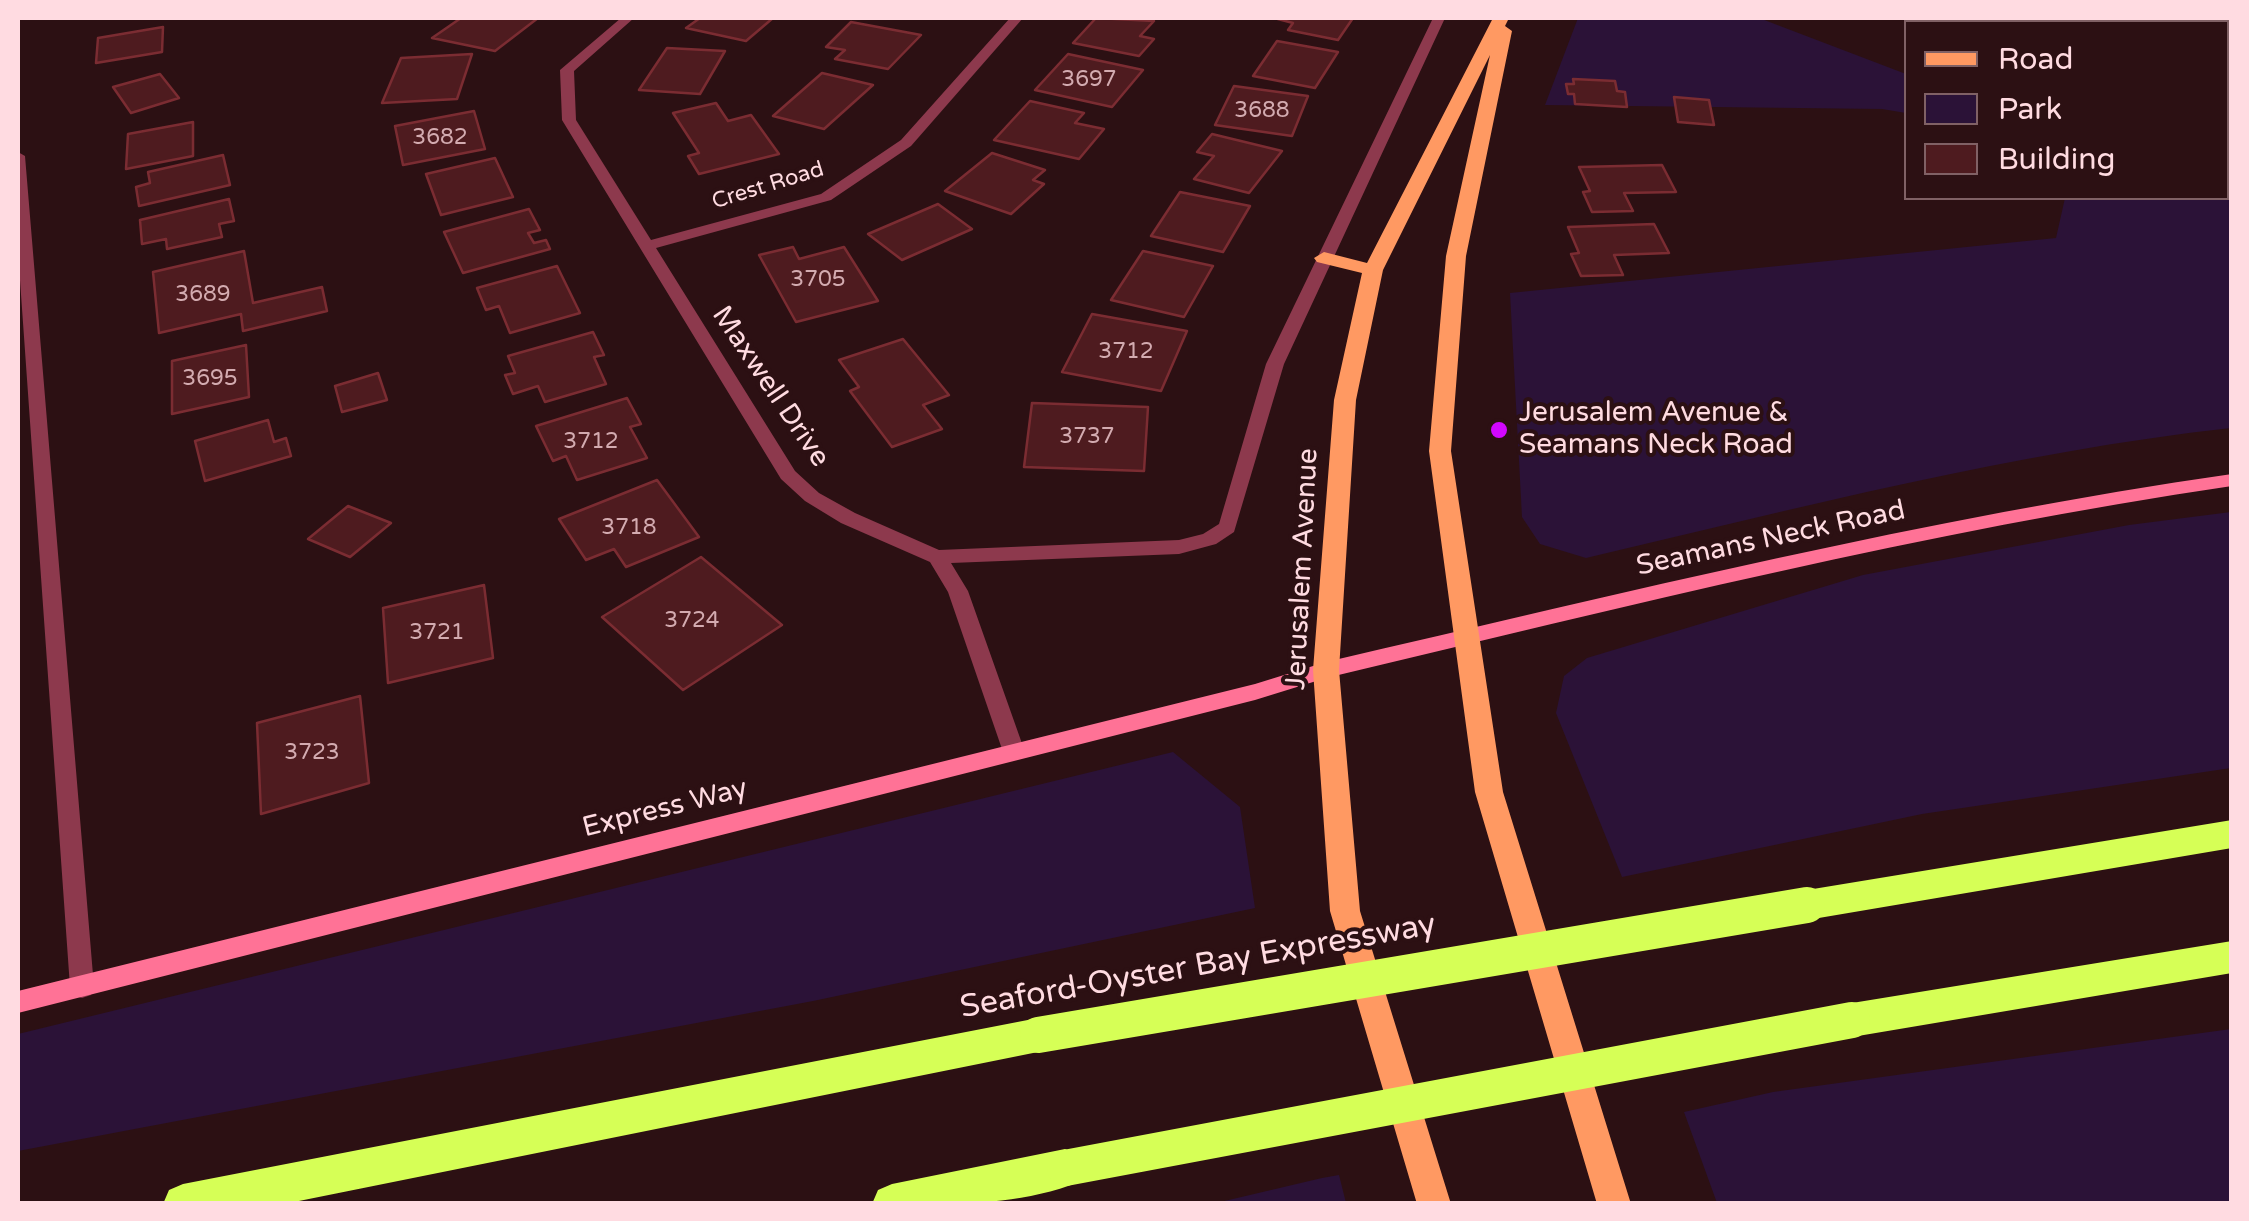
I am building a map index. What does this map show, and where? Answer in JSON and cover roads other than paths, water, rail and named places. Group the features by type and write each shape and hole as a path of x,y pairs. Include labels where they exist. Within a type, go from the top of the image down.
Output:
{"highway":[{"name":"Seaford-Oyster Bay Expressway","path":"183,1204 545,1129 1038,1035 2232,834"},
{"path":"892,1204 1852,1020 2232,957"}],"main road":[{"name":"Jerusalem Avenue","path":"1434,1204 1345,911 1326,670 1345,400 1373,270 1504,18"},
{"name":"Jerusalem Avenue","path":"1504,18 1456,256 1440,450 1489,792 1614,1204"},
{"path":"1324,258 1373,270"},
{"name":"Seamans Neck Road","path":"1326,670 1807,557 2121,494 2232,480"},
{"name":"Express Way","path":"18,1002 1255,692 1326,670"}],"street":[{"name":"Maxwell Drive","path":"628,18 567,70 569,120 788,475 812,498 937,558"},
{"name":"Crest Road","path":"646,246 826,197 906,144 1016,18"},
{"path":"1014,752 958,591 937,558 1179,546 1210,540 1227,526 1275,364 1439,18"},
{"path":"18,156 82,987"}],"place":[{"name":"Jerusalem Avenue & Seamans Neck Road","path":"1499,430"}]}
